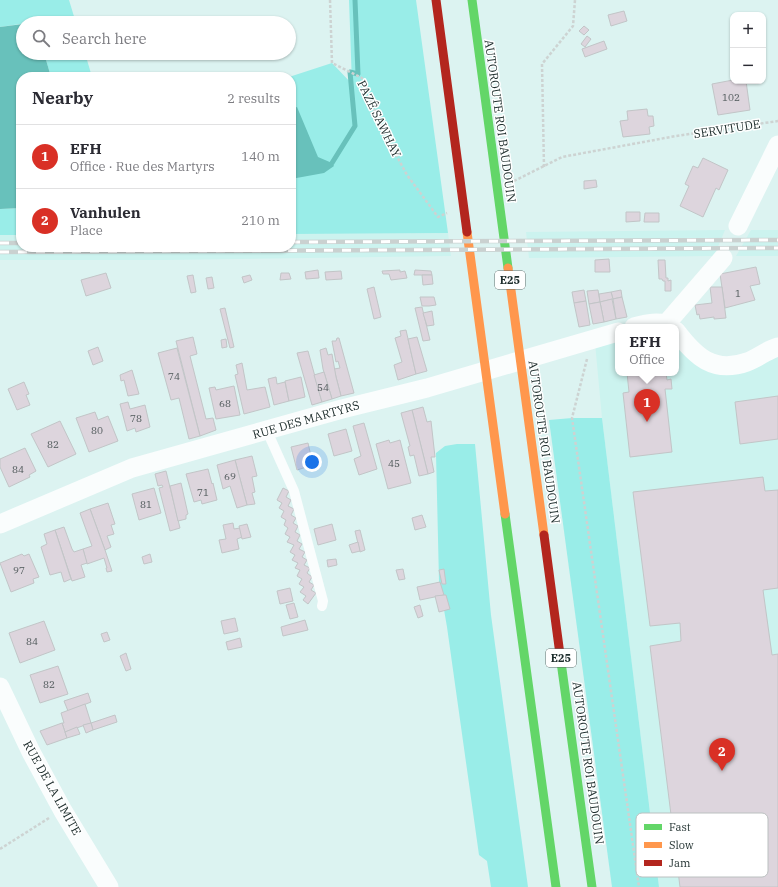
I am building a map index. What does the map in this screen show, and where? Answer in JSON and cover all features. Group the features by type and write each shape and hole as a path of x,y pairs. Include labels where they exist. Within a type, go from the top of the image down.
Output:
{"highway":[{"path":"436,0 556,887"},
{"name":"AUTOROUTE ROI BAUDOUIN","path":"472,0 592,887"}],"street":[{"path":"738,226 778,145"},
{"path":"673,324 723,258"},
{"name":"RUE DES MARTYRS","path":"0,524 132,468 342,409 427,388 615,333"},
{"path":"679,336 697,356 714,364 731,366 747,362 778,347"},
{"name":"RUE DE LA LIMITE","path":"0,687 31,752 63,811 109,887"}],"lane":[{"path":"267,431 294,491 323,601 322,606"}],"path":[{"name":"PAZÊ SAWHAY","path":"330,0 332,63 362,78 382,129 407,175 438,217"},
{"path":"544,167 542,64 573,26 575,0"},
{"name":"SERVITUDE","path":"562,157 676,136 778,121"},
{"path":"592,340 572,418 636,866"},
{"path":"0,849 63,811"},
{"path":"638,877 639,887"}],"shaded area":[{"path":"0,0 69,0 74,16 16,16 16,25 0,27"},
{"path":"349,0 416,0 448,233 296,234 296,75 332,63 352,84"},
{"path":"16,25 16,60 46,60 50,72 16,72 16,208 0,209 0,27"},
{"path":"46,60 87,60 91,72 50,72"},
{"path":"296,107 318,157 332,163 334,166 324,173 296,178"},
{"path":"16,208 16,235 0,235 0,209"},
{"path":"725,230 714,256 529,258 526,232"},
{"path":"751,230 778,230 778,256 736,256"},
{"path":"448,233 451,256 167,260 0,260 0,235 16,235 16,252 296,252 296,234"},
{"path":"679,334 714,364 778,346 778,887 659,887 658,877 768,877 768,813 650,813 602,418 595,343 615,338 615,376 679,376"},
{"path":"602,418 650,813 636,813 636,877 658,877 659,887 612,887 549,420"},
{"path":"475,444 491,615 528,887 491,887 487,861 479,855 447,627 439,581 436,453 445,446"}],"building":[{"path":"624,11 627,21 611,26 608,15"},
{"path":"584,26 589,30 584,35 579,31"},
{"path":"587,36 591,39 585,47 581,44"},
{"path":"604,41 607,49 585,57 582,49"},
{"path":"730,81 730,84 746,84 750,110 718,115 712,84"},
{"path":"647,109 648,116 653,116 654,126 649,127 650,134 623,137 620,121 628,120 627,111"},
{"path":"703,158 728,170 719,190 716,188 703,217 680,206 689,186 685,184 693,166 698,168"},
{"path":"596,180 597,187 584,189 584,181"},
{"path":"626,212 640,212 640,221 626,222"},
{"path":"645,213 659,213 659,222 644,222"},
{"path":"609,259 610,272 595,272 595,260"},
{"path":"658,260 665,260 666,278 668,278 668,281 671,280 671,291 665,291 665,281 659,279"},
{"path":"756,267 760,284 750,286 755,300 725,308 720,274"},
{"path":"318,270 319,278 306,279 305,272"},
{"path":"400,270 400,272 405,271 407,278 391,280 389,274 383,274 382,271"},
{"path":"415,270 431,271 432,275 414,275"},
{"path":"341,271 342,279 326,280 325,272"},
{"path":"106,273 111,288 86,296 81,280"},
{"path":"281,273 289,273 291,279 280,280"},
{"path":"193,275 196,292 191,293 187,276"},
{"path":"250,275 252,280 244,283 242,277"},
{"path":"422,275 432,275 433,284 423,285"},
{"path":"212,277 214,288 208,289 206,278"},
{"path":"374,287 381,317 374,319 367,289"},
{"path":"710,287 722,287 726,318 714,319 714,317 700,319 699,314 697,315 695,305 712,303"},
{"path":"584,290 586,301 574,303 572,292"},
{"path":"598,290 600,302 589,304 587,291"},
{"path":"621,290 622,297 613,299 611,292"},
{"path":"611,292 613,299 600,302 599,294"},
{"path":"420,297 434,297 436,305 422,306"},
{"path":"622,297 627,317 616,319 613,299"},
{"path":"612,299 616,319 604,322 600,302"},
{"path":"586,301 590,325 579,327 574,303"},
{"path":"600,302 604,322 593,324 589,304"},
{"path":"422,307 430,340 423,341 415,308"},
{"path":"225,308 234,347 230,348 220,309"},
{"path":"432,311 434,325 427,326 423,313"},
{"path":"406,330 416,374 398,380 394,365 402,362 395,338 401,336 400,331"},
{"path":"193,337 197,354 190,356 206,419 213,418 216,430 200,436 176,341"},
{"path":"417,337 427,371 416,374 408,339"},
{"path":"337,338 339,338 354,393 341,396 334,369 340,368 338,361 336,362 332,341 336,341"},
{"path":"226,339 227,347 222,348 221,340"},
{"path":"98,347 103,361 93,365 88,351"},
{"path":"177,348 200,436 189,439 179,398 171,400 158,353"},
{"path":"326,348 328,355 332,354 341,396 332,399 323,369 320,350"},
{"path":"308,351 322,402 312,405 297,353"},
{"path":"242,363 247,390 265,387 270,407 244,414 235,375 238,374 236,365"},
{"path":"132,370 139,394 128,396 124,380 121,381 120,375"},
{"path":"324,372 332,399 322,402 314,375"},
{"path":"627,376 666,376 667,380 671,379 672,389 665,389 672,452 630,457 623,393 629,392"},
{"path":"276,377 277,384 285,382 289,401 274,405 268,379"},
{"path":"301,377 305,397 289,401 285,381"},
{"path":"24,382 29,394 26,395 30,405 17,410 8,389"},
{"path":"234,386 240,415 216,419 209,388 215,387 216,390"},
{"path":"778,396 778,439 740,444 735,402"},
{"path":"128,402 130,409 145,405 150,427 136,432 135,428 127,431 120,404"},
{"path":"423,407 427,422 431,421 435,457 431,457 434,472 428,474 412,410"},
{"path":"412,410 428,474 419,476 414,455 410,456 408,447 410,446 401,413"},
{"path":"95,412 98,420 108,416 118,441 89,452 76,418"},
{"path":"60,421 76,454 48,467 31,434"},
{"path":"364,423 377,469 359,475 354,459 361,456 353,426"},
{"path":"346,429 352,451 334,456 328,434"},
{"path":"389,440 390,443 400,440 411,483 388,489 376,444"},
{"path":"308,443 313,465 297,470 291,447"},
{"path":"25,448 36,471 29,475 30,477 9,487 0,467 0,459"},
{"path":"252,456 257,476 252,477 255,492 252,493 255,504 247,505 235,460"},
{"path":"235,460 247,505 237,508 230,486 223,489 217,465"},
{"path":"208,469 217,500 202,504 201,500 194,502 186,474"},
{"path":"166,471 180,528 170,531 159,488 163,487 162,485 158,486 155,474"},
{"path":"763,477 765,491 778,490 778,588 763,590 772,655 778,654 778,887 680,887 679,877 768,877 768,813 671,813 650,646 681,641 680,623 650,626 633,492"},
{"path":"181,483 188,514 186,515 186,519 178,521 170,486"},
{"path":"154,488 161,513 139,520 132,494"},
{"path":"283,488 289,491 286,497 291,500 288,506 294,509 291,515 296,518 293,523 298,526 295,532 300,535 297,541 302,544 299,549 305,552 302,557 307,560 304,565 310,568 307,573 312,577 309,582 314,585 311,590 316,593 308,604 303,600 306,596 300,592 304,587 299,584 302,579 297,576 300,570 295,568 298,563 292,560 295,555 290,552 294,545 287,542 290,537 285,534 288,528 284,525 286,520 281,517 284,511 279,508 282,503 277,500"},
{"path":"108,503 115,524 111,525 114,534 107,536 111,547 105,550 90,509"},
{"path":"90,509 112,571 107,572 104,558 87,564 83,549 92,546 80,513"},
{"path":"422,515 426,527 415,530 412,518"},
{"path":"233,523 234,529 240,528 242,537 237,539 239,549 222,553 219,540 226,539 223,525"},
{"path":"247,524 251,537 242,539 239,526"},
{"path":"332,524 336,540 318,545 314,529"},
{"path":"64,527 72,549 74,552 83,549 87,563 81,565 85,577 72,581 55,530"},
{"path":"55,530 71,579 64,582 61,572 50,575 41,547 47,544 44,534"},
{"path":"360,530 365,550 360,552 355,531"},
{"path":"358,542 360,551 352,553 349,545"},
{"path":"22,554 24,556 29,554 39,577 33,579 34,583 11,592 0,563"},
{"path":"150,554 152,562 144,564 142,557"},
{"path":"336,559 337,565 328,567 327,560"},
{"path":"403,569 405,579 399,580 396,570"},
{"path":"444,569 446,584 442,584 439,570"},
{"path":"440,582 444,595 420,600 417,587"},
{"path":"290,588 293,601 280,604 277,591"},
{"path":"446,595 450,609 439,612 435,596"},
{"path":"294,603 298,617 290,619 286,605"},
{"path":"420,605 423,616 418,618 414,607"},
{"path":"235,618 238,631 224,634 221,621"},
{"path":"305,620 308,630 283,636 281,627"},
{"path":"44,621 55,650 20,663 9,633"},
{"path":"107,632 110,640 104,642 101,634"},
{"path":"240,638 242,647 228,650 226,642"},
{"path":"126,653 131,669 126,671 120,656"},
{"path":"58,666 68,694 40,703 30,675"},
{"path":"88,693 91,702 68,711 64,701"},
{"path":"85,704 91,723 65,732 61,713"},
{"path":"115,715 117,722 93,730 91,723"},
{"path":"62,723 67,738 47,745 40,731"},
{"path":"91,723 93,730 86,733 83,725"},
{"path":"77,727 80,734 67,738 65,732"}],"waterway":[{"path":"332,163 355,126 350,72 358,74 355,0"}],"railway":[{"path":"296,242 778,240"},
{"path":"0,243 16,243"},
{"path":"296,250 778,248"},
{"path":"0,252 16,252"}],"traffic: fast":[{"path":"472,0 508,268"},
{"path":"505,514 556,887"},
{"path":"561,662 592,887"}],"traffic: slow":[{"path":"467,232 505,514"},
{"path":"508,268 544,535"}],"traffic: jam":[{"path":"436,0 467,232"},
{"path":"544,535 561,662"}],"place":[{"name":"EFH","path":"647,422"},
{"name":"Vanhulen","path":"722,771"}]}
